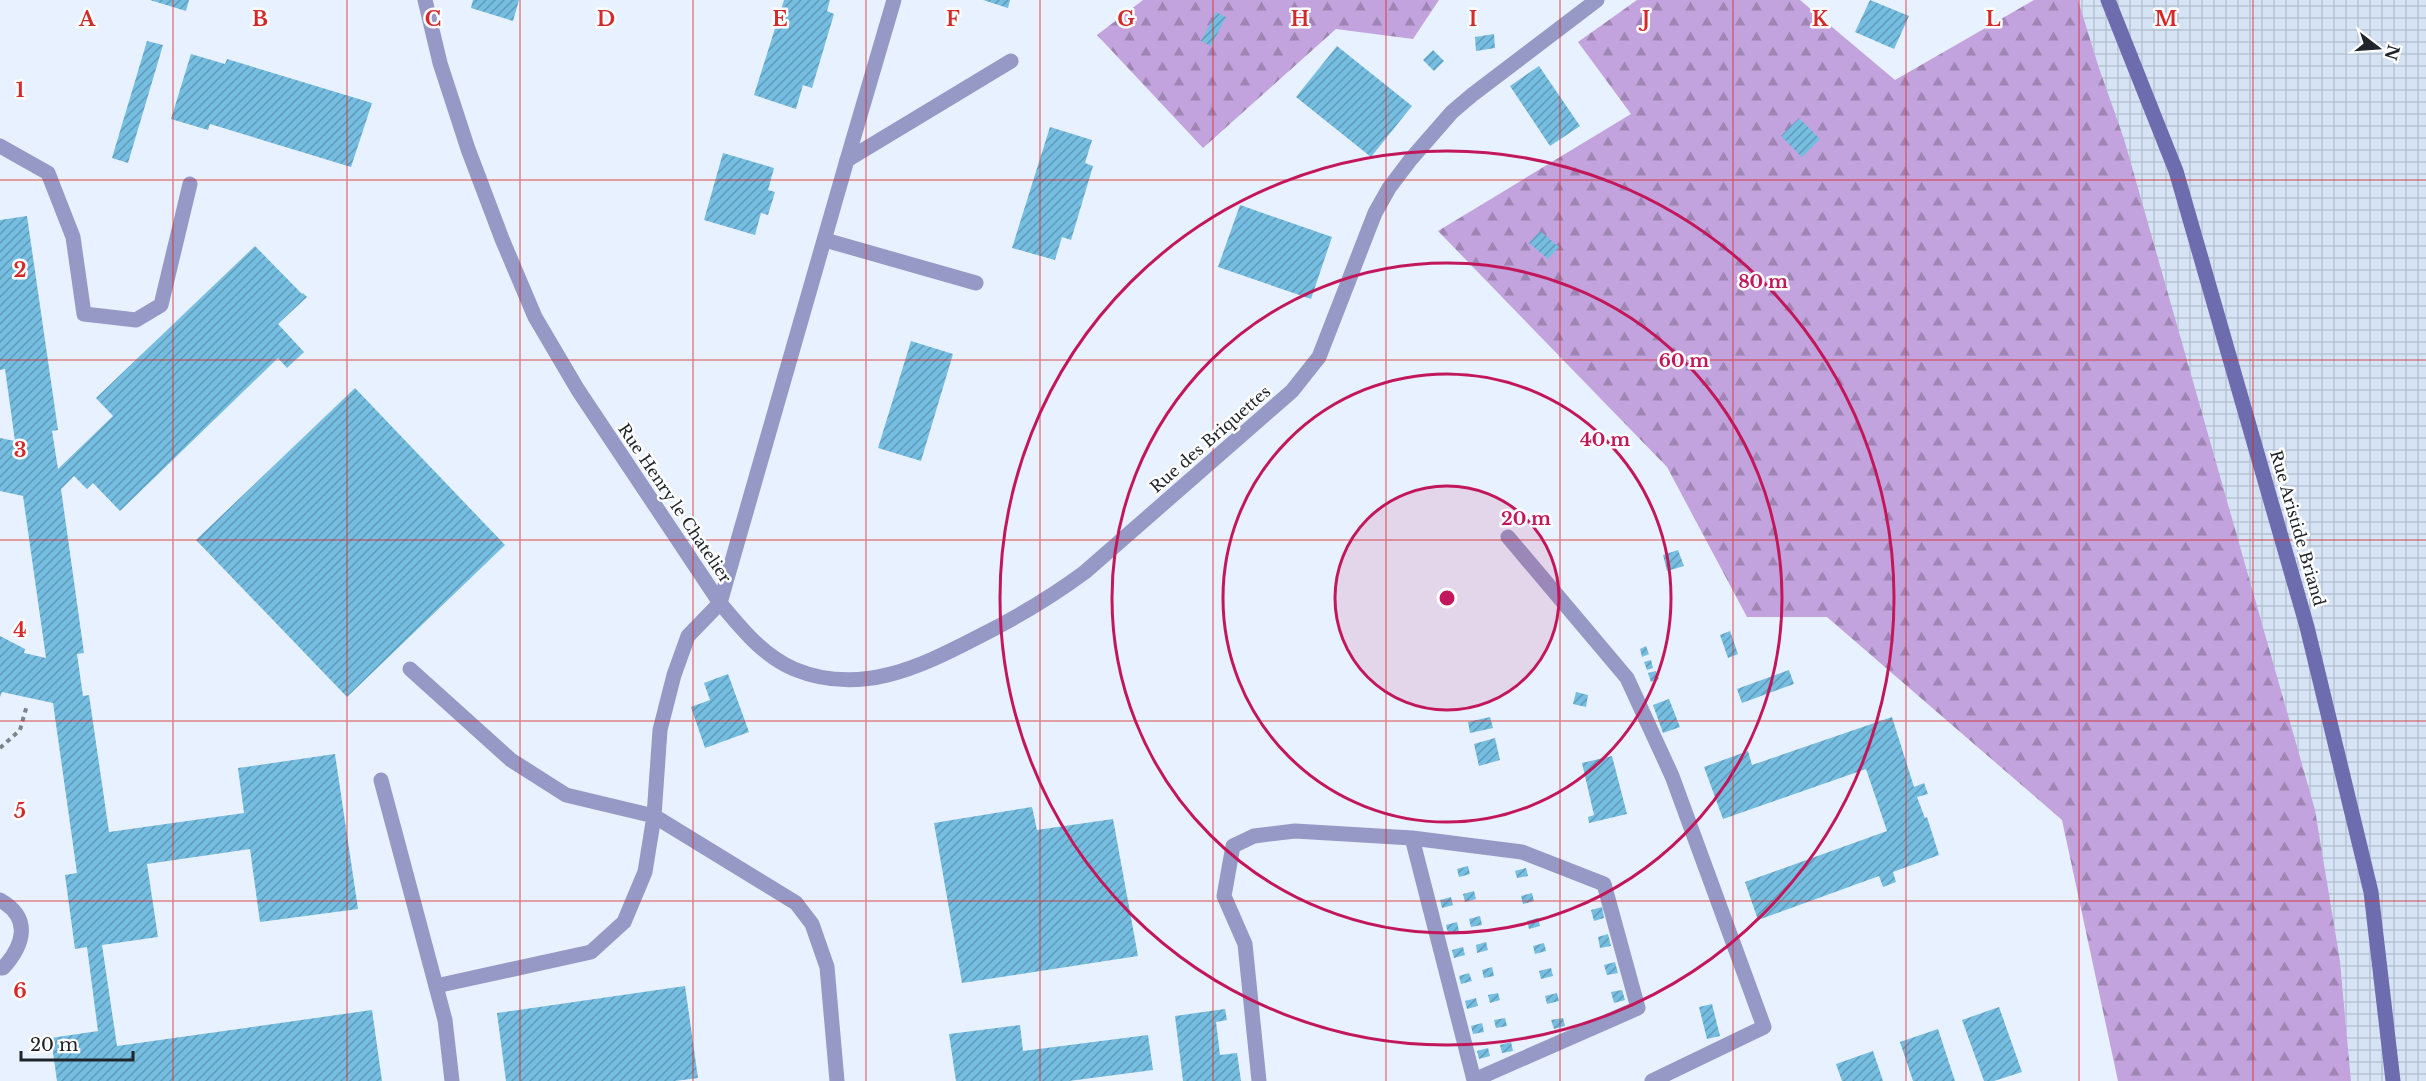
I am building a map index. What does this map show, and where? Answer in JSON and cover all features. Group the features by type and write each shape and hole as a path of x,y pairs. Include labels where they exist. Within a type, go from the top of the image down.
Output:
{"main road":[{"name":"Rue Aristide Briand","path":"2108,0 2176,171 2307,627 2371,892 2393,1081"}],"street":[{"name":"Rue Henry le Chatelier","path":"425,0 440,63 468,149 535,317 578,390 720,603"},
{"name":"Rue Henry le Chatelier","path":"720,603 894,0"},
{"name":"Rue des Briquettes","path":"720,603 762,650 779,661 810,675 832,679 853,679 894,675 932,661 1020,616 1064,588 1258,421 1308,373 1328,337 1375,213 1389,188 1411,159 1452,112 1596,0"},
{"path":"847,160 1011,61"},
{"path":"0,146 48,173 73,237 84,314 136,320 161,305 190,184"},
{"path":"825,240 976,283"},
{"path":"1508,537 1628,678 1672,776 1764,1028 1652,1081"},
{"path":"436,986 591,952 624,922 645,872 654,816 660,730 674,675 688,636 720,603"},
{"path":"410,669 511,760 566,795 654,816 796,903 812,924 828,967 837,1081"},
{"path":"381,780 445,1020 452,1081"},
{"path":"1259,1081 1245,944 1224,896 1233,846 1254,836 1295,831 1412,838 1522,852 1604,884 1638,1008 1474,1080 1412,838"},
{"path":"0,900 16,913 22,927 21,939 15,955 3,968 0,968"}],"path":[{"path":"0,748 20,730 27,705"}],"shaded area":[{"path":"2078,0 2426,0 2426,1081 2351,1081 2340,961 2099,68"}],"green space":[{"path":"1143,0 1439,0 1413,39 1336,29 1203,148 1097,35"},
{"path":"1637,0 1800,0 1895,80 2034,0 2078,0 2124,139 2315,810 2340,961 2351,1081 2118,1081 2062,820 1827,617 1747,617 1667,467 1438,231 1631,114 1578,42"}],"building":[{"path":"150,0 189,0 186,11"},
{"path":"473,0 519,0 513,21 471,8"},
{"path":"784,0 830,0 827,11 834,14 812,88 803,85 796,109 754,95"},
{"path":"983,0 1010,0 1008,8"},
{"path":"1870,0 1909,16 1894,49 1855,32"},
{"path":"1216,12 1226,17 1211,46 1201,41"},
{"path":"1494,34 1495,48 1476,51 1475,37"},
{"path":"147,41 163,45 128,163 112,158"},
{"path":"1337,46 1412,106 1371,157 1296,97"},
{"path":"1433,50 1444,61 1434,71 1423,60"},
{"path":"191,54 225,64 227,59 372,103 351,167 210,124 208,130 171,119"},
{"path":"1539,66 1580,126 1550,146 1510,86"},
{"path":"1799,118 1820,139 1802,157 1781,136"},
{"path":"1050,127 1092,140 1085,163 1093,166 1071,240 1062,237 1055,260 1012,248"},
{"path":"723,153 774,168 768,190 775,192 768,215 761,213 755,235 704,220"},
{"path":"1240,205 1332,237 1311,299 1218,267"},
{"path":"27,216 58,430 52,431 58,469 113,416 96,398 255,246 307,297 278,324 304,352 287,368 278,358 120,511 93,483 87,489 74,476 61,489 84,653 77,654 83,696 89,695 109,832 244,813 238,768 335,754 358,909 260,922 250,849 147,864 158,937 102,945 117,1046 372,1010 382,1081 57,1081 51,1038 98,1031 87,947 75,949 65,875 77,873 53,703 2,692 0,697 0,636 25,649 24,653 46,658 23,496 0,491 0,438 15,441 5,369 0,370 0,220"},
{"path":"1540,231 1559,247 1548,259 1529,243"},
{"path":"911,341 953,354 921,461 878,448"},
{"path":"355,388 505,545 347,697 196,540"},
{"path":"1678,550 1684,566 1667,571 1663,555"},
{"path":"1730,631 1738,654 1728,658 1720,635"},
{"path":"1646,646 1649,654 1642,657 1640,649"},
{"path":"1651,660 1653,668 1647,670 1644,662"},
{"path":"1789,670 1794,684 1742,703 1737,689"},
{"path":"1656,671 1659,679 1651,682 1648,673"},
{"path":"728,674 749,732 705,748 691,707 710,700 704,683"},
{"path":"1576,692 1588,695 1586,707 1573,704"},
{"path":"1669,699 1680,727 1663,733 1653,705"},
{"path":"1490,717 1493,728 1470,733 1468,722"},
{"path":"1892,717 1914,787 1924,783 1928,794 1917,797 1925,818 1927,817 1939,855 1893,872 1896,882 1883,887 1879,876 1758,920 1745,882 1887,831 1866,769 1723,819 1704,767 1748,751 1752,765"},
{"path":"1495,738 1500,760 1479,766 1474,744"},
{"path":"1612,756 1627,814 1589,823 1588,817 1594,815 1582,763"},
{"path":"1032,807 1037,830 1113,819 1138,956 962,983 934,823"},
{"path":"1468,866 1470,874 1459,877 1457,869"},
{"path":"1526,868 1528,876 1517,878 1515,871"},
{"path":"1474,891 1476,899 1465,902 1463,894"},
{"path":"1532,893 1534,901 1523,904 1521,896"},
{"path":"1451,897 1453,905 1442,908 1440,900"},
{"path":"1602,907 1604,918 1594,921 1591,910"},
{"path":"1480,916 1482,925 1471,927 1469,919"},
{"path":"1538,918 1540,926 1529,929 1527,921"},
{"path":"1457,922 1459,931 1448,933 1446,925"},
{"path":"1608,934 1611,946 1600,948 1598,937"},
{"path":"1486,942 1488,950 1477,953 1476,945"},
{"path":"1544,943 1546,951 1535,954 1533,946"},
{"path":"1463,947 1465,955 1454,958 1452,950"},
{"path":"1615,962 1618,973 1607,975 1604,965"},
{"path":"1492,967 1494,976 1484,978 1482,970"},
{"path":"1551,968 1553,976 1541,979 1539,971"},
{"path":"1469,973 1472,981 1461,984 1459,976"},
{"path":"685,986 698,1078 675,1081 506,1081 497,1013"},
{"path":"1622,990 1625,1000 1614,1003 1611,992"},
{"path":"1498,993 1500,1000 1490,1003 1488,995"},
{"path":"1557,993 1559,1001 1547,1004 1545,996"},
{"path":"1476,998 1478,1006 1467,1009 1465,1001"},
{"path":"1712,1004 1720,1036 1707,1039 1699,1007"},
{"path":"1999,1007 2022,1072 1994,1081 1984,1081 1962,1020"},
{"path":"1225,1009 1227,1020 1216,1022 1220,1055 1237,1053 1241,1081 1183,1081 1175,1016"},
{"path":"1505,1018 1507,1026 1496,1028 1494,1020"},
{"path":"1563,1018 1565,1026 1554,1029 1551,1020"},
{"path":"1482,1023 1484,1032 1473,1034 1471,1026"},
{"path":"1020,1025 1023,1051 1148,1035 1153,1070 1069,1081 956,1081 949,1034"},
{"path":"1938,1029 1955,1081 1913,1081 1900,1042"},
{"path":"1511,1042 1513,1051 1502,1053 1500,1045"},
{"path":"1488,1048 1490,1056 1479,1059 1477,1051"},
{"path":"1873,1051 1883,1081 1842,1081 1836,1064"}]}
